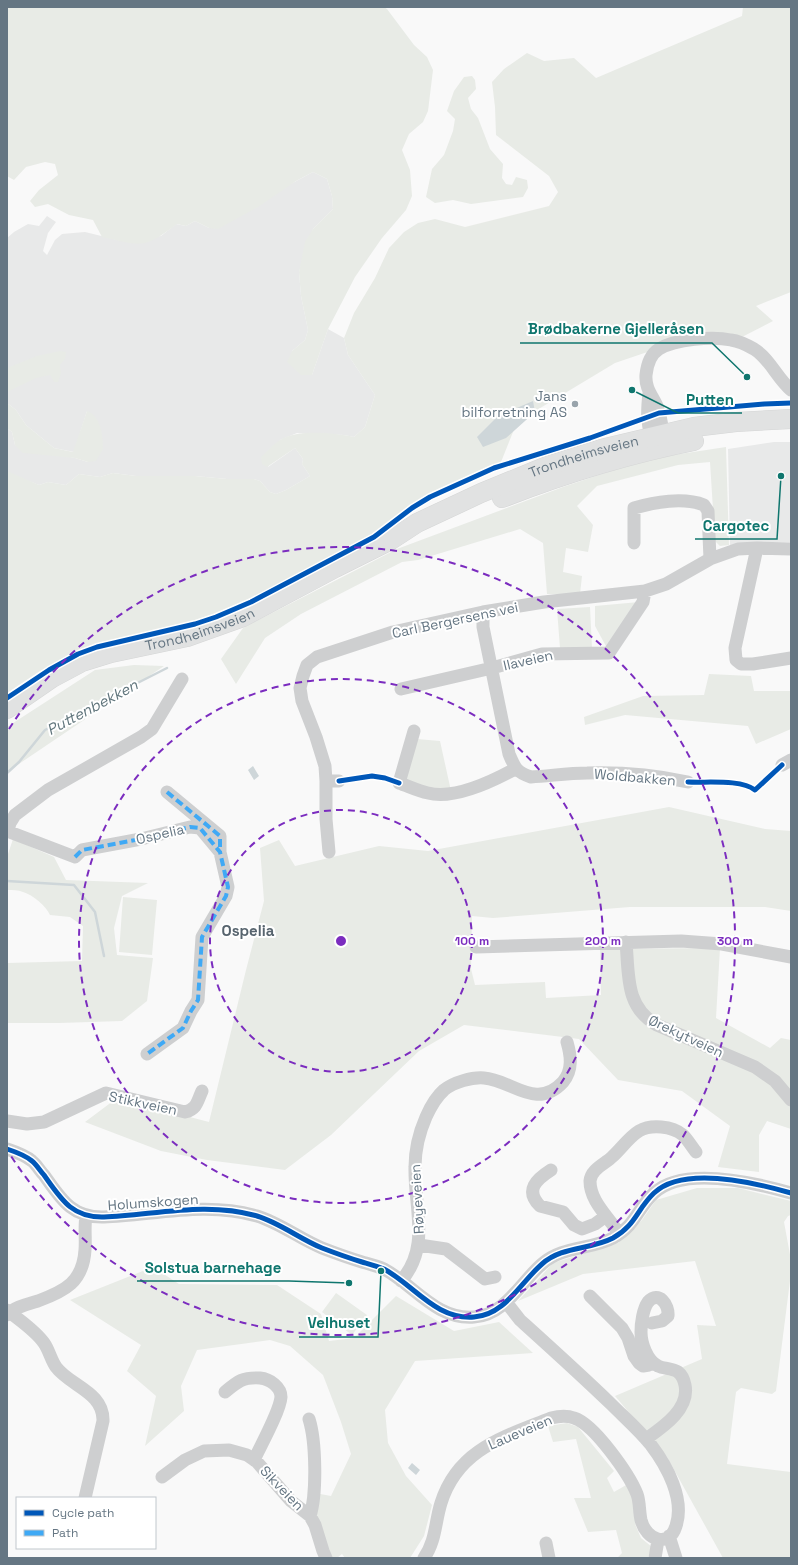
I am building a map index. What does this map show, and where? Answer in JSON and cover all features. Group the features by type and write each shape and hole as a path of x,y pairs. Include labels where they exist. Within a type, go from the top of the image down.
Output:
{"highway":[{"name":"Trondheimsveien","path":"7,710 52,678 82,662 111,653 187,637 232,622 391,540 420,532 485,504 552,479 587,468 657,440 694,427 736,422 791,419"},
{"name":"Trondheimsveien","path":"657,440 715,437 791,430"}],"street":[{"path":"657,440 657,406 649,393 646,383 647,368 650,358 658,349 674,343 714,338 732,340 755,350 764,357 791,390"},
{"path":"634,543 634,508 650,503 687,501 698,503 704,505 708,511 710,558"},
{"path":"756,548 736,648 736,660 741,664 754,664 791,658"},
{"name":"Carl Bergersens vei","path":"329,852 326,819 333,781 302,701 300,688 302,676 307,665 317,657 393,632 482,612 544,602 645,591 666,584 710,558 738,550 756,548 791,549"},
{"name":"Ilaveien","path":"401,689 492,668 542,654 610,653 643,602 645,591"},
{"path":"414,731 399,783 428,793 441,795 491,782 516,769 509,754 482,612"},
{"name":"Ospelia","path":"147,1054 183,1028 198,1000 202,937 226,896 228,887 220,852 200,828 190,827 141,839 82,850 74,857 8,831 10,823 15,816 48,790 141,737 152,729 182,679"},
{"name":"Woldbakken","path":"516,769 531,776 586,773 634,774 665,777 688,782"},
{"path":"167,792 220,836 220,852"},
{"path":"476,948 681,941 722,944 791,956"},
{"name":"Ørekytveien","path":"626,942 631,993 637,1008 645,1017 657,1025 761,1071 781,1087 791,1100"},
{"name":"Røyeveien","path":"404,1283 419,1245 415,1159 422,1127 434,1101 444,1090 453,1085 479,1078 491,1079 529,1093 546,1093 561,1084 569,1070 571,1060 568,1042"},
{"name":"Stikkveien","path":"7,1121 27,1124 44,1122 106,1093 185,1112 195,1108 202,1091"},
{"path":"620,1234 596,1202 592,1192 590,1180 594,1172 640,1130 664,1127 675,1131 683,1135 696,1152"},
{"name":"Holumskogen","path":"7,1149 21,1154 33,1161 67,1205 78,1213 86,1216 96,1218 117,1217 203,1210 243,1213 270,1221 322,1248 380,1267 440,1310 459,1316 474,1317 493,1312 506,1302 537,1269 552,1257 568,1250 605,1242 620,1234 631,1224 656,1191 666,1185 677,1181 706,1179 735,1180 757,1183 791,1193"},
{"path":"551,1170 538,1178 534,1184 533,1195 540,1206 563,1212 574,1225 582,1229 595,1224 606,1216"},
{"path":"8,1312 56,1294 68,1287 76,1278 84,1259 86,1216"},
{"name":"Røyeveien","path":"419,1245 446,1249 484,1279 494,1277"},
{"path":"590,1296 622,1328 636,1361 643,1366 653,1363"},
{"path":"646,1439 675,1415 686,1395 686,1386 681,1375 672,1369 658,1366 653,1363 643,1345 641,1325 647,1304 653,1299 661,1299 666,1304 668,1316 662,1321 652,1323"},
{"path":"506,1302 520,1320 631,1423 658,1455 676,1492 678,1508 675,1530 664,1538 655,1558"},
{"path":"8,1312 40,1338 45,1344 56,1367 89,1393 102,1410 103,1421 84,1497"},
{"name":"Sikveien","path":"225,1392 238,1380 252,1377 265,1378 275,1384 279,1390 281,1396 278,1408 254,1460"},
{"name":"Laueveien","path":"424,1558 433,1540 439,1512 446,1490 468,1460 479,1450 493,1442 551,1418 561,1416 574,1417 586,1425 618,1461 631,1481 637,1495 644,1529 652,1538 664,1538"},
{"path":"309,1419 312,1429 314,1449 313,1500 310,1516 315,1525 326,1558"},
{"name":"Sikveien","path":"162,1477 185,1460 204,1451 229,1450 247,1455 254,1460 291,1501 310,1516"},
{"path":"664,1538 676,1558"},
{"path":"546,1543 549,1558"}],"shaded area":[{"path":"7,7 384,7 414,45 427,57 433,70 428,111 423,122 409,134 402,150 410,170 412,196 406,210 382,238 355,277 328,329 312,375 301,375 287,362 292,351 305,340 308,330 301,296 299,272 305,242 313,229 333,209 332,196 327,179 313,172 296,181 258,207 218,229 209,228 195,221 186,226 177,224 154,240 140,244 102,237 93,220 69,215 48,204 35,207 30,201 39,190 58,175 55,164 45,162 26,167 14,180 7,176"},
{"path":"743,7 791,7 791,292 756,306 773,321 740,338 665,346 615,363 517,422 501,462 240,608 180,629 82,652 40,671 7,693 7,471 39,485 48,482 66,485 79,474 100,477 113,473 136,476 195,476 227,479 254,479 260,481 270,492 276,494 310,476 302,464 303,459 295,448 267,467 262,464 261,457 280,440 297,434 336,434 354,437 365,427 375,395 348,355 344,338 354,313 375,278 389,248 404,232 418,223 435,219 465,227 549,206 558,192 549,176 496,135 492,82 504,69 527,53 544,61 574,58 596,78 742,16"},
{"path":"472,76 475,80 476,89 468,98 471,109 478,118 490,149 503,164 502,178 506,184 512,185 516,177 527,180 528,188 523,197 471,204 453,200 435,203 426,197 432,169 444,155 453,131 455,119 447,111 454,91 464,77"},
{"path":"313,172 327,179 332,196 333,209 313,229 299,272 301,296 308,330 305,340 292,351 312,375 328,329 344,338 348,355 375,395 365,427 354,437 344,435 297,433 280,440 268,467 295,448 303,459 302,464 310,476 276,494 270,492 260,481 254,479 227,479 195,476 136,476 113,473 100,477 79,474 66,485 48,482 39,485 8,473 7,428 12,432 15,445 88,462 87,411 74,452 54,448 26,425 16,410 7,403 7,238 28,224 39,226 47,216 56,222 48,233 43,251 47,255 55,240 62,234 85,232 122,241 161,236 176,224 186,226 195,221 209,228"},
{"path":"60,351 66,352 65,359 60,365 61,373 58,382 54,382 50,375 36,378 7,392 7,368 37,356"},
{"path":"533,401 535,412 506,438 483,447 477,437 498,416"},
{"path":"7,403 16,410 26,425 54,448 73,452 87,411 95,417 98,422 102,433 103,449 96,461 88,462 75,458 23,453 15,445 12,432 7,428"},
{"path":"774,442 791,442 791,542 772,542 730,546 728,449"},
{"path":"726,447 729,545 720,546 715,541 710,462 678,465 597,486 577,506 593,525 588,552 566,548 563,572 582,576 580,594 547,594 543,543 520,529 418,560 402,562 301,614 265,638 236,684 221,659 243,628 397,549 563,487 647,459"},
{"path":"639,602 607,648 595,626 595,606"},
{"path":"590,607 592,648 560,648 557,609"},
{"path":"134,665 164,666 7,772 7,727 95,670"},
{"path":"709,674 751,676 754,691 791,691 791,729 756,744 748,726 625,715 585,725 584,717 643,696 704,695"},
{"path":"417,739 440,741 451,791 431,790 403,780"},
{"path":"253,766 259,776 254,780 248,770"},
{"path":"669,807 765,829 791,831 791,911 765,907 630,907 493,918 472,916 471,969 475,985 545,982 546,998 601,995 600,949 720,948 716,1018 770,1048 781,1038 791,1040 791,1129 767,1121 759,1135 759,1172 718,1167 730,1126 682,1091 618,1080 579,1039 464,1025 419,1051 331,1135 285,1170 207,1160 161,1151 85,1122 117,1098 209,1122 264,901 260,848 279,840 295,866 379,846 428,851"},
{"path":"13,839 54,857 66,880 148,883 122,896 114,928 117,955 153,958 147,1001 122,1021 7,1023 7,963 82,961 83,926 70,917 50,915 35,898 27,893 17,890 7,890 7,857"},
{"path":"123,897 157,900 152,955 119,952"},
{"path":"697,1188 738,1188 791,1201 791,1215 788,1216 784,1222 791,1260 791,1273 776,1391 772,1394 741,1388 736,1392 727,1464 791,1472 791,1558 723,1558 667,1457 615,1396 702,1359 697,1325 716,1326 695,1261 583,1274 518,1301 553,1263 618,1243 642,1220 656,1200"},
{"path":"153,1267 179,1284 277,1285 321,1314 329,1341 354,1338 396,1296 454,1331 499,1322 533,1353 415,1361 385,1410 388,1443 406,1476 432,1505 424,1536 410,1558 345,1558 342,1554 337,1558 328,1558 315,1520 315,1493 331,1496 351,1454 341,1422 323,1375 290,1346 270,1340 197,1350 181,1386 184,1411 145,1446 156,1396 127,1371 141,1345 70,1300"},
{"path":"336,1293 367,1315 352,1335 322,1312"},
{"path":"567,1423 578,1427 614,1471 607,1478 614,1492 628,1484 634,1502 635,1524 641,1538 652,1547 648,1558 617,1558 622,1553 616,1530 588,1532 574,1498 591,1498 576,1439 553,1442 548,1426"},
{"path":"412,1463 420,1470 416,1475 408,1468"}],"waterway":[{"name":"Puttenbekken","path":"7,773 19,762 45,730 167,668"},
{"path":"7,881 74,885 95,912 104,956"}],"marked path":[{"path":"167,792 220,836 220,852"},
{"path":"75,857 82,850 141,839 190,827 200,828 220,852 228,887 226,896 202,937 198,1000 183,1028 147,1054"}],"cycle path":[{"path":"7,698 49,670 78,654 97,647 195,624 251,602 374,537 412,508 430,497 494,468 590,438 659,413 791,403"},
{"path":"688,782 733,783 741,784 755,790 782,765"},
{"path":"339,781 372,776 385,778 399,783"},
{"path":"7,1149 23,1155 32,1161 62,1199 75,1210 84,1214 104,1217 200,1209 238,1212 257,1216 274,1223 322,1248 384,1269 426,1300 448,1313 474,1317 495,1311 511,1297 542,1264 550,1258 567,1251 604,1242 621,1233 632,1222 648,1199 654,1193 667,1185 683,1180 701,1178 721,1179 740,1181 791,1193"}],"place":[{"name":"Brødbakerne Gjelleråsen","path":"747,377"},
{"name":"Putten","path":"632,390"},
{"name":"Jans bilforretning AS","path":"575,404"},
{"name":"Cargotec","path":"781,476"},
{"name":"Velhuset","path":"381,1271"},
{"name":"Solstua barnehage","path":"349,1283"}],"district":[{"name":"Ospelia","path":"248,930"}]}
